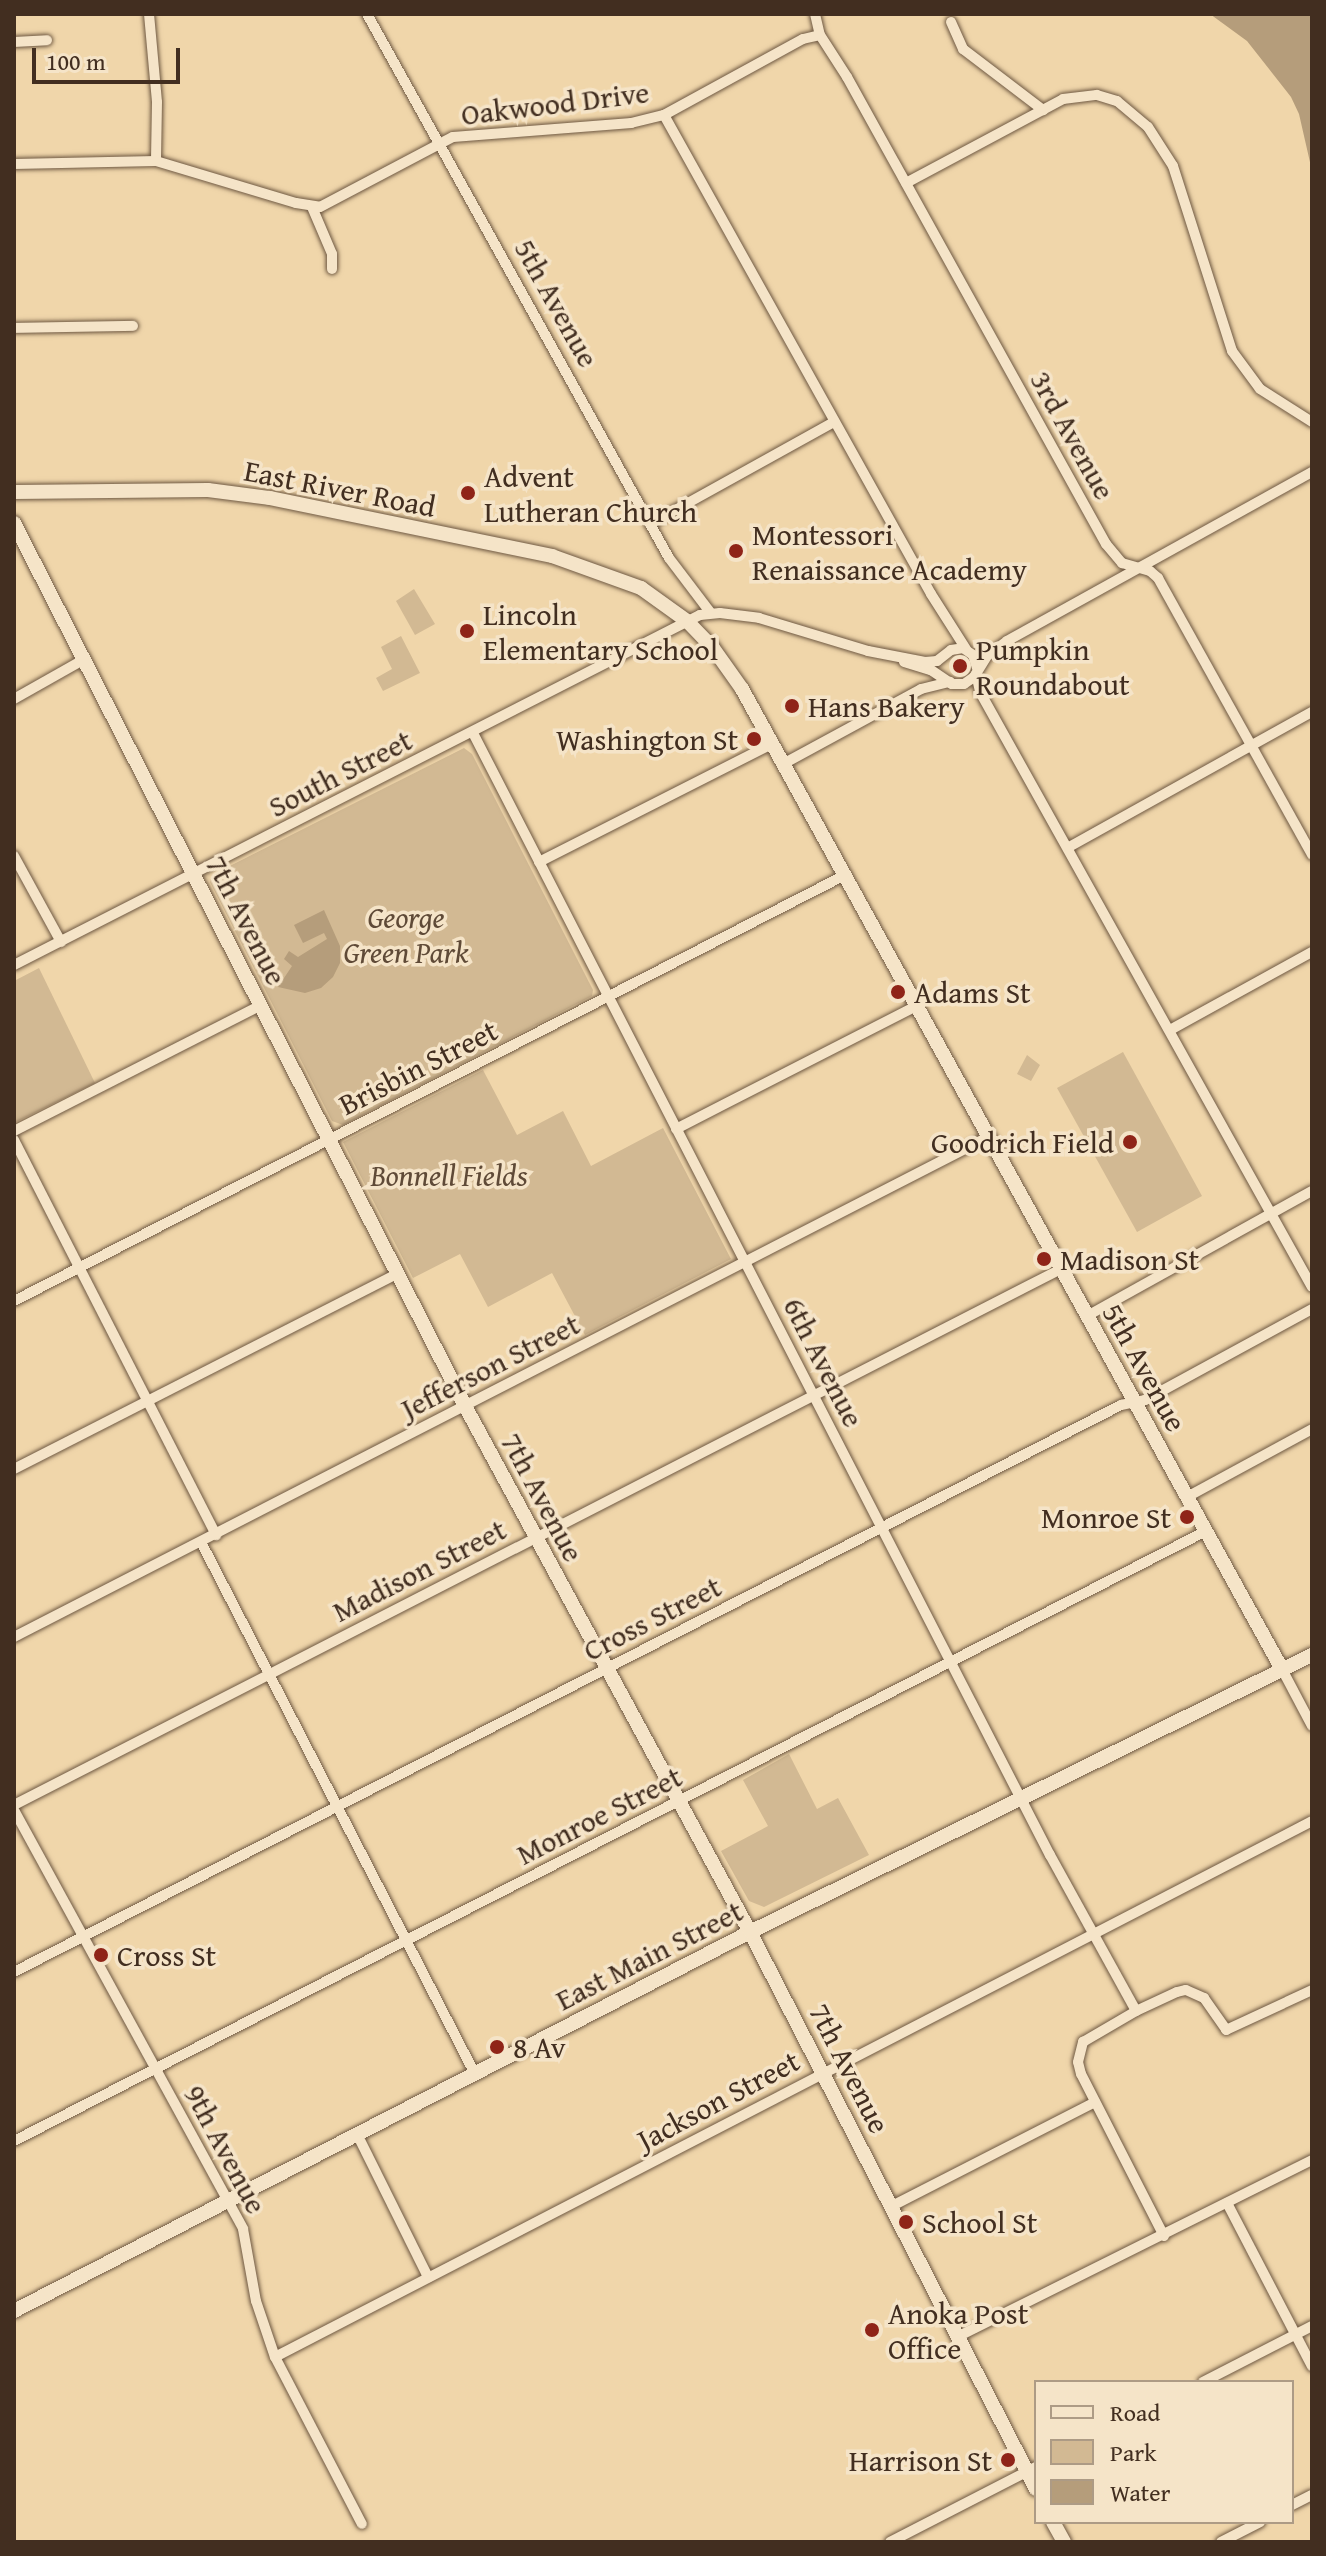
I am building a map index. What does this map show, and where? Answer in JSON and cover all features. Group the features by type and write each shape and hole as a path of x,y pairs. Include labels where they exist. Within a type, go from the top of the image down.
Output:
{"main road":[{"name":"East River Road","path":"14,492 208,490 270,498 552,556 641,588 687,621"},
{"name":"7th Avenue","path":"14,523 534,1538 750,1932 957,2337 1032,2470"},
{"name":"5th Avenue","path":"687,621 728,667 772,744 1283,1671"},
{"name":"East Main Street","path":"14,2311 750,1932 1020,1796 1312,1655"},
{"path":"1054,2524 1064,2542"}],"street":[{"path":"149,14 157,102 156,161"},
{"name":"5th Avenue","path":"367,14 650,524 677,570 710,612"},
{"name":"3rd Avenue","path":"815,14 820,35 906,183 1106,544 1122,563 1158,578 1312,855"},
{"path":"951,22 963,49 1043,110"},
{"name":"Oakwood Drive","path":"312,207 329,204 439,144 469,135 631,123 664,115 803,39 820,35"},
{"path":"14,42 47,40"},
{"path":"906,183 1074,96 1097,95 1117,101 1140,117 1173,166 1232,351 1260,389 1312,422"},
{"path":"664,115 943,616 977,660 976,682 989,707 1312,1287"},
{"path":"14,164 156,161 312,207 332,254 332,269"},
{"path":"14,328 133,326"},
{"path":"650,524 834,422"},
{"path":"783,764 921,689 950,681 970,682 988,655 1007,641 1312,472"},
{"path":"710,612 759,618 901,659 928,663 947,653 1007,641"},
{"name":"South Street","path":"14,965 710,612"},
{"path":"943,616 947,653 941,664 950,681"},
{"path":"901,659 907,665 950,681 989,707"},
{"path":"14,699 83,660"},
{"path":"1069,847 1312,712"},
{"name":"6th Avenue","path":"473,733 1092,1935 1136,2011"},
{"path":"539,862 772,744"},
{"path":"14,856 61,942"},
{"name":"Brisbin Street","path":"14,1301 845,875"},
{"path":"1170,1030 1312,952"},
{"path":"14,1131 261,1005"},
{"path":"676,1129 916,1006"},
{"name":"Jefferson Street","path":"14,1637 988,1137"},
{"path":"14,1140 216,1535"},
{"path":"1087,1316 1312,1191"},
{"name":"Madison Street","path":"14,1808 1061,1269"},
{"path":"14,1469 399,1273"},
{"name":"Cross Street","path":"14,1972 1121,1405 1145,1400 1312,1309"},
{"path":"1187,1497 1312,1429"},
{"name":"Monroe Street","path":"14,2141 1206,1531"},
{"path":"201,1542 475,2074"},
{"name":"5th Avenue","path":"1283,1671 1312,1726"},
{"name":"9th Avenue","path":"14,1808 243,2229 256,2301 275,2357 362,2524"},
{"name":"Jackson Street","path":"275,2357 1312,1821"},
{"path":"1164,2236 1081,2074 1079,2051 1089,2036 1136,2011 1186,1990 1204,1998 1226,2030 1312,1990"},
{"path":"892,2206 1095,2102"},
{"path":"357,2134 428,2277"},
{"path":"957,2337 1312,2160"},
{"path":"1227,2203 1312,2366"},
{"path":"1207,2380 1312,2326"},
{"path":"890,2542 1032,2470"},
{"path":"1294,2504 1312,2495"},
{"path":"1221,2542 1256,2524"}],"green space":[{"path":"414,589 435,624 415,635 396,601"},
{"path":"401,636 420,673 383,691 376,678 392,669 381,647"},
{"name":"George Green Park","path":"464,748 472,754 593,990 592,996 343,1125 332,1121 210,882 212,875"},
{"path":"39,968 95,1083 16,1122 14,981"},
{"name":"Goodrich Field","path":"1123,1052 1202,1196 1137,1232 1057,1088"},
{"path":"1027,1055 1040,1065 1031,1081 1017,1074"},
{"name":"Bonnell Fields","path":"483,1070 517,1135 563,1111 591,1166 663,1128 731,1259 585,1335 552,1273 488,1307 460,1254 413,1278 343,1142"},
{"path":"789,1754 817,1809 838,1798 869,1855 764,1907 749,1901 721,1851 768,1826 743,1780"}],"water":[{"path":"1210,14 1312,14 1312,171 1299,114 1291,97 1247,41"},
{"path":"324,910 340,946 340,963 333,977 321,988 305,993 278,987 292,966 284,959 289,951 298,957 327,939 324,933 303,943 294,925"}],"place":[{"name":"Advent Lutheran Church","path":"468,493"},
{"name":"Montessori Renaissance Academy","path":"736,551"},
{"name":"Lincoln Elementary School","path":"467,631"},
{"name":"Pumpkin Roundabout","path":"960,666"},
{"name":"Hans Bakery","path":"792,706"},
{"name":"Washington St","path":"754,739"},
{"name":"Adams St","path":"898,992"},
{"name":"Goodrich Field","path":"1130,1142"},
{"name":"Madison St","path":"1044,1259"},
{"name":"Monroe St","path":"1187,1517"},
{"name":"Cross St","path":"101,1955"},
{"name":"8 Av","path":"497,2047"},
{"name":"School St","path":"906,2222"},
{"name":"Anoka Post Office","path":"872,2330"},
{"name":"Harrison St","path":"1008,2460"}]}
